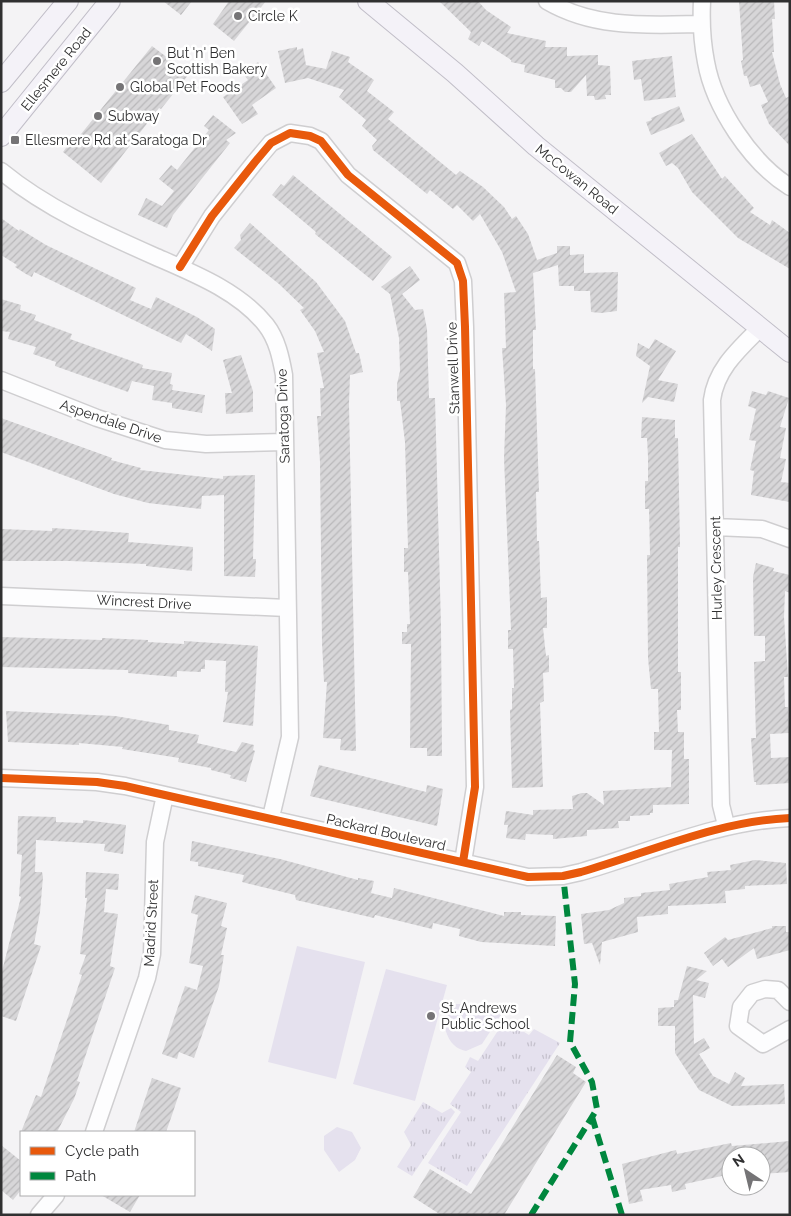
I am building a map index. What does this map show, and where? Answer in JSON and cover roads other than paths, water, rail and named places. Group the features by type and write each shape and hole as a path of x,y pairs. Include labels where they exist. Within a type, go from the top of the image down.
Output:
{"main road":[{"path":"1,82 68,1"},
{"name":"Ellesmere Road","path":"1,136 110,1"},
{"name":"McCowan Road","path":"368,1 455,73 536,146 790,352"}],"street":[{"path":"547,1 568,13 625,25 701,24"},
{"path":"702,1 701,24 706,62 712,86 737,133 763,165 790,187"},
{"name":"Stanwell Drive","path":"180,267 212,216 254,162 271,143 290,133 310,136 321,141 348,175 457,263 463,281 465,327 475,787 463,862"},
{"name":"Saratoga Drive","path":"1,170 50,206 180,267 246,303 267,326 275,340 284,375 290,737 271,817"},
{"name":"Hurley Crescent","path":"726,826 721,805 712,415 714,384 720,371 760,328"},
{"name":"Aspendale Drive","path":"1,380 97,418 165,440 206,444 284,442"},
{"path":"715,527 762,529 790,539"},
{"name":"Wincrest Drive","path":"1,596 287,608"},
{"name":"Packard Boulevard","path":"1,778 96,782 125,786 271,817 528,877 563,876 626,859 726,826 768,818 790,818"},
{"name":"Madrid Street","path":"94,1131 147,978 152,954 155,842 165,796"},
{"path":"790,1002 778,990 765,989 752,993 741,1007 738,1026 763,1044 790,1029"},
{"path":"39,1215 55,1196"}],"place":[{"name":"Circle K","path":"238,16"},
{"name":"But 'n' Ben Scottish Bakery","path":"157,61"},
{"name":"Global Pet Foods","path":"120,87"},
{"name":"Subway","path":"98,116"},
{"name":"Ellesmere Rd at Saratoga Dr","path":"15,140"},
{"name":"St. Andrews Public School","path":"431,1016"}]}
